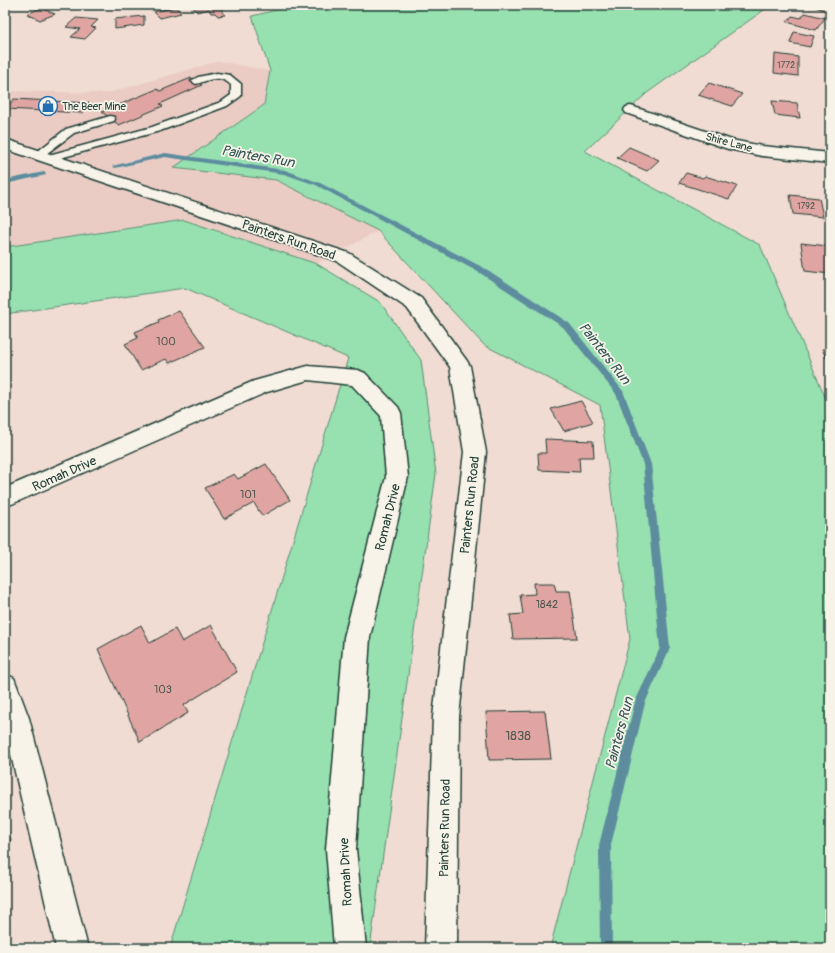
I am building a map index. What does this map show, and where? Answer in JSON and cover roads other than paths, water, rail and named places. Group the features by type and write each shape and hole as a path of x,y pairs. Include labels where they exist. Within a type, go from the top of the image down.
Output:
{"street":[{"name":"Shire Lane","path":"631,110 728,144 762,151 830,158"},
{"name":"Painters Run Road","path":"5,144 343,258 414,304 460,366 475,452 446,717 441,948"},
{"name":"Romah Drive","path":"5,498 261,386 308,373 358,378 392,414 397,477 357,637 341,850 350,948"},
{"path":"5,687 16,718 72,948"}],"lane":[{"path":"44,156 156,128 224,104 236,96 236,84 230,78 222,75 211,75 196,81"},
{"path":"44,156 70,131 110,118"}],"waterway":[{"name":"Painters Run","path":"115,166 165,155 285,172 318,184 483,271 566,325 620,393 647,464 665,648 640,702 605,845 606,948"},
{"name":"Painters Run","path":"5,182 44,174"}],"place":[{"name":"The Beer Mine","path":"48,106"}]}
